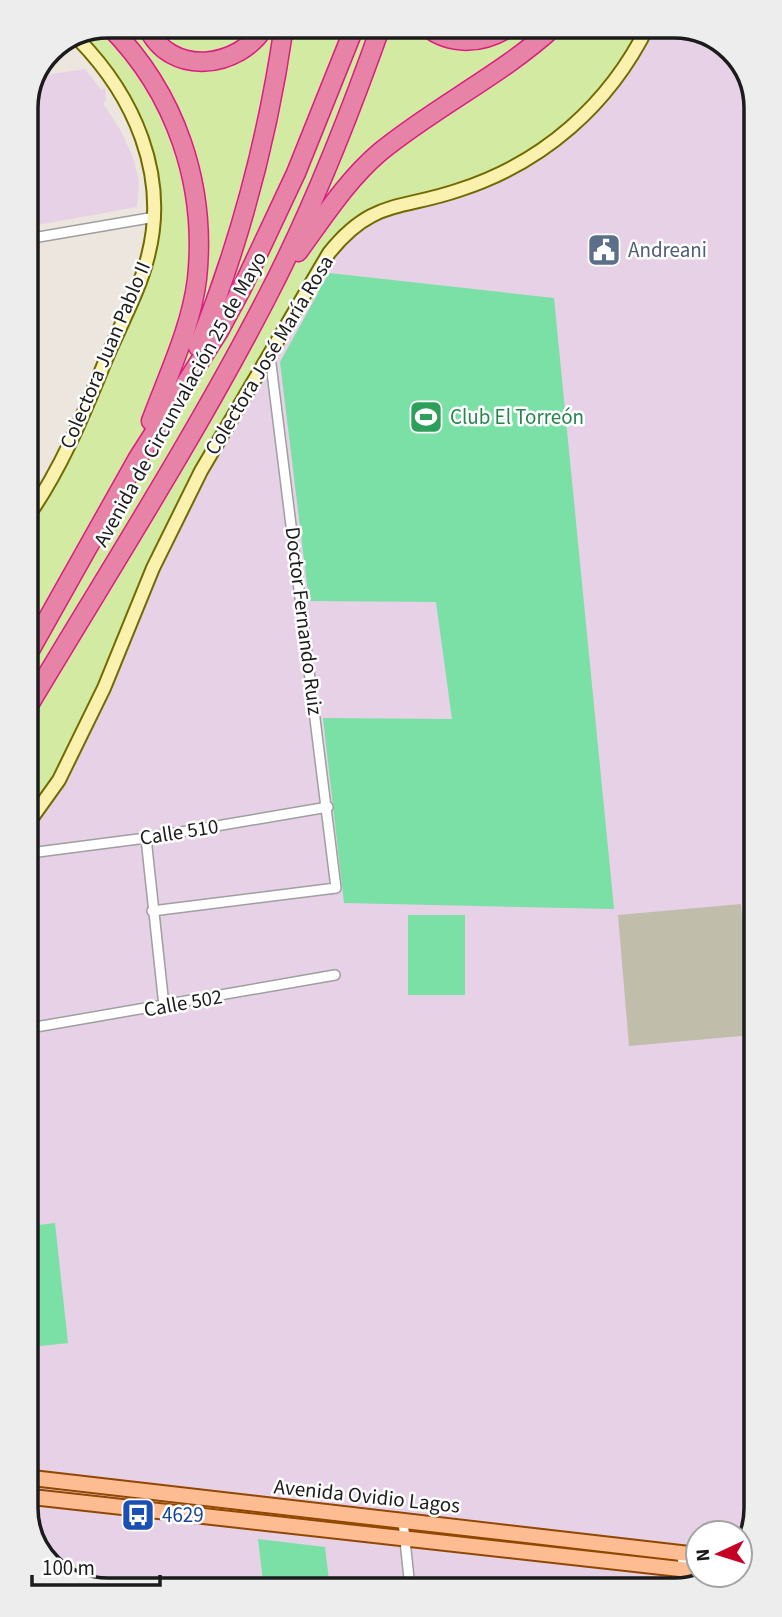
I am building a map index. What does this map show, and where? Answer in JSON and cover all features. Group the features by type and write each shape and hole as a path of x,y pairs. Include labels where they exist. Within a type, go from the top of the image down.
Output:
{"highway":[{"path":"119,38 148,72 168,107 184,144 195,189 199,233 197,280 186,329 138,458"},
{"path":"157,38 168,52 197,62 230,58 258,38"},
{"path":"185,380 219,296 250,201 267,127 282,38"},
{"name":"Avenida de Circunvalación 25 de Mayo","path":"39,635 138,458 185,380 219,331 264,243 350,38"},
{"name":"Avenida de Circunvalación 25 de Mayo","path":"39,689 215,393 267,298 323,180 376,38"},
{"path":"452,39 468,42 486,39"},
{"path":"267,298 337,198 378,154 490,77 539,39"}],"main road":[{"name":"Colectora José María Rosa","path":"38,809 59,780 104,688 153,568 201,471 320,266 346,231 365,217 392,206 458,191 497,176 530,158 559,138 611,89 640,39"},
{"name":"Colectora Juan Pablo II","path":"39,501 97,381 148,257 155,217 152,175 139,131 121,91 83,44"},
{"name":"Avenida Ovidio Lagos","path":"38,1479 682,1553"},
{"name":"Avenida Ovidio Lagos","path":"38,1498 683,1570"}],"street":[{"path":"39,237 155,217"},
{"name":"Doctor Fernando Ruiz","path":"152,911 336,888 270,356"},
{"name":"Calle 510","path":"38,852 146,838 328,807"},
{"path":"146,838 164,1006"},
{"name":"Calle 502","path":"38,1027 335,975"},
{"path":"403,1521 409,1578"},
{"path":"682,1553 683,1577"}],"shaded area":[{"path":"629,39 691,41 716,53 729,66 738,82 744,109 744,1508 743,1519 684,1519 684,1577 104,1578 82,1573 66,1564 53,1551 44,1535 38,1508 39,803 201,471 347,231"},
{"path":"85,69 101,90 105,88 106,101 103,103 122,133 134,160 139,182 137,207 39,225 39,104 48,75"},
{"path":"741,904 744,940 744,1036 629,1046 618,915"}],"green space":[{"path":"109,38 639,39 583,117 497,176 392,206 347,231 201,471 104,688 39,805 39,501 148,257 155,217 139,131 81,44"},
{"path":"329,273 554,298 614,909 344,903 323,718 452,719 436,602 309,601 280,362 318,293 317,288 321,287"},
{"path":"408,915 465,915 465,995 408,995"},
{"path":"55,1223 68,1343 38,1346 38,1225"},
{"path":"258,1539 325,1547 329,1578 263,1578"}],"place":[{"name":"Andreani","path":"604,250"},
{"name":"Club El Torreón","path":"426,417"},
{"name":"4629","path":"138,1515"}]}
